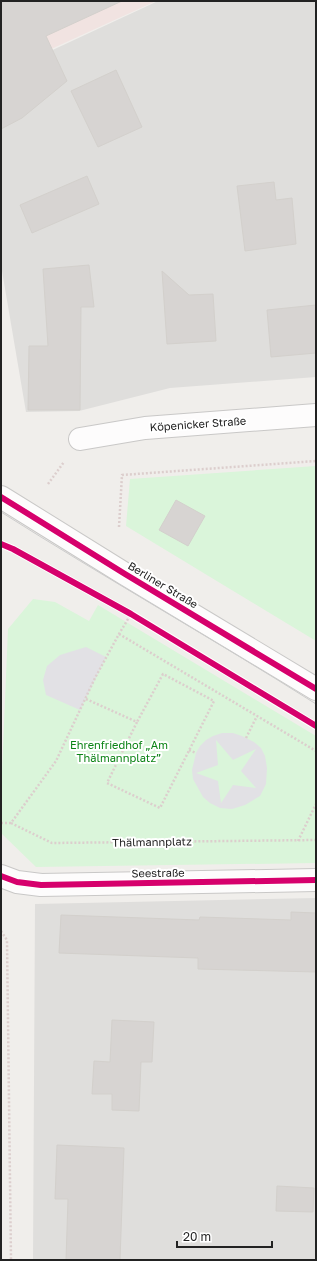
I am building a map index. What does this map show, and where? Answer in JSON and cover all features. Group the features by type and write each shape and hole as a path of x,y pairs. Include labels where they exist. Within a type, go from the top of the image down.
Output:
{"street":[{"name":"Köpenicker Straße","path":"80,440 145,428 316,415"},
{"name":"Berliner Straße","path":"1,496 125,574 316,689"},
{"name":"Seestraße","path":"1,876 18,882 41,884 316,880"}],"path":[{"path":"119,526 122,475 316,460"},
{"path":"11,823 56,761 95,678 118,634 131,614"},
{"path":"118,634 316,751"},
{"path":"163,674 214,701 160,808 107,783 137,722 163,674"},
{"path":"86,699 137,722"},
{"path":"246,738 257,716"},
{"path":"190,750 196,753"},
{"path":"298,841 316,804"},
{"path":"1,931 7,940 12,1260"}],"shaded area":[{"path":"1,1 156,1 1,72"},
{"path":"158,1 316,1 316,377 170,388 79,411 26,412 1,265 1,74"},
{"path":"86,647 106,657 80,710 46,695 43,680 47,666 60,655"},
{"path":"222,733 233,733 254,742 261,748 265,756 267,768 266,784 260,796 245,805 232,809 220,808 210,803 203,797 193,779 192,770 196,753 200,746 213,736","holes":["216,740 233,760 256,749 241,771 256,788 233,785 221,803 218,781 196,773 218,765"]},
{"path":"316,898 316,1260 33,1260 35,904"}],"green space":[{"path":"316,466 316,641 126,526 130,479"},
{"name":"Ehrenfriedhof „Am Thälmannplatz”","path":"33,599 55,602 89,621 98,605 316,736 316,863 36,867 1,833 1,796 8,629"}],"building":[{"path":"1,1 122,1 46,36 67,81 22,118 1,129"},
{"path":"116,70 142,127 98,147 71,91"},
{"path":"87,176 99,204 32,233 20,205"},
{"path":"274,182 276,200 292,198 296,244 245,251 237,186"},
{"path":"89,265 94,307 81,307 80,410 28,410 29,346 48,346 43,269"},
{"path":"162,271 189,295 213,294 216,341 167,344"},
{"path":"316,305 316,353 271,357 267,310"},
{"path":"176,500 205,516 188,546 159,530"},
{"path":"291,912 316,913 316,972 198,969 198,958 59,953 61,915 199,920 200,917 291,920"},
{"path":"112,1020 154,1022 152,1062 141,1062 139,1111 112,1110 112,1094 92,1094 94,1061 110,1062"},
{"path":"57,1145 124,1148 120,1260 66,1260 68,1199 55,1199"},
{"path":"277,1186 314,1188 313,1212 276,1211"}],"tram line":[{"path":"1,512 79,561 238,655 316,704"}],"cycle path":[{"path":"1,497 125,574 316,689"},
{"path":"1,544 13,549 131,614 316,726"},
{"path":"1,876 17,882 41,885 316,880"}]}
